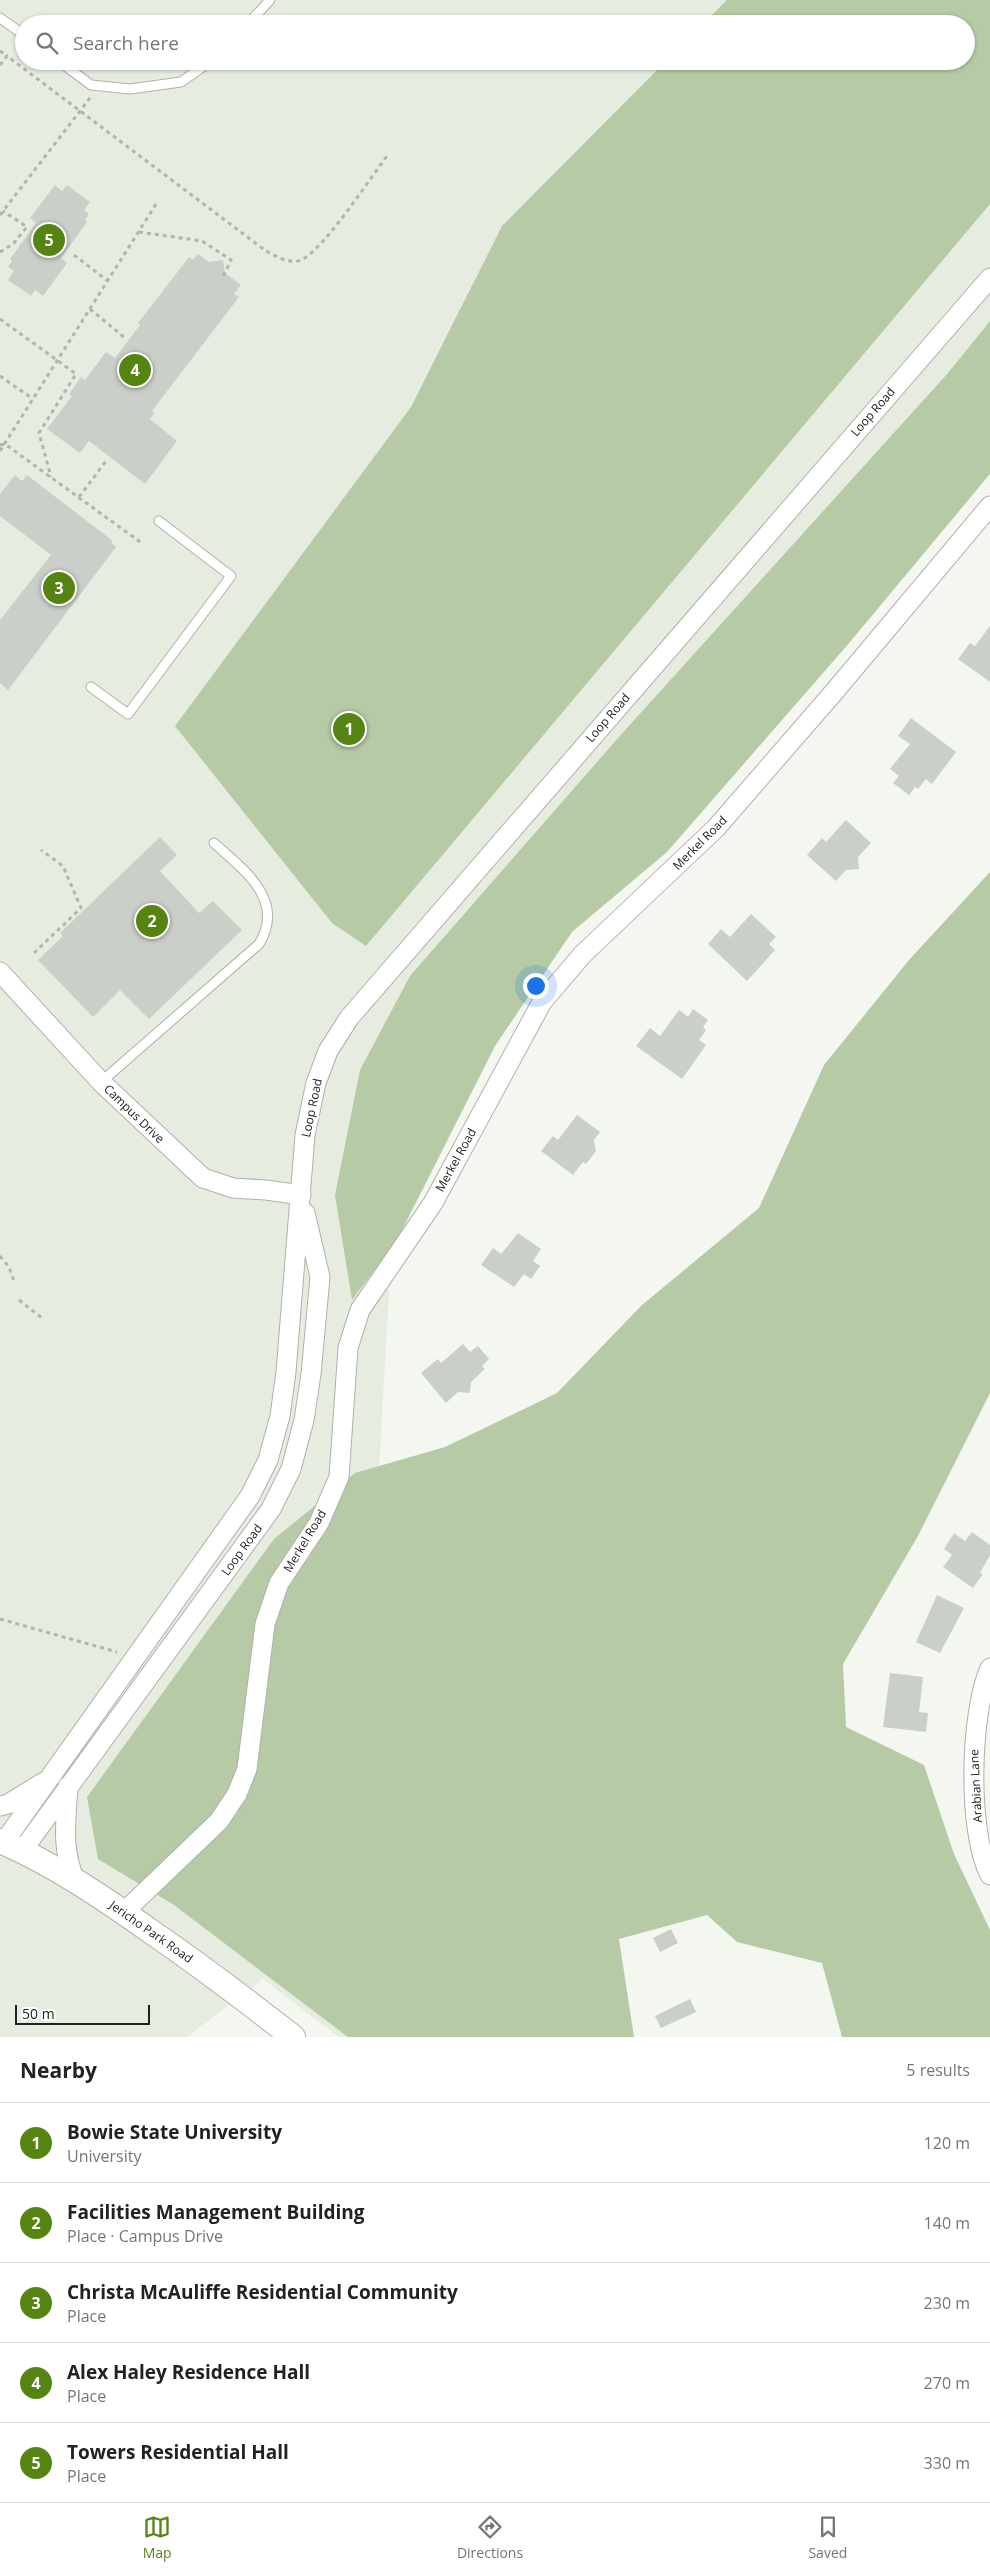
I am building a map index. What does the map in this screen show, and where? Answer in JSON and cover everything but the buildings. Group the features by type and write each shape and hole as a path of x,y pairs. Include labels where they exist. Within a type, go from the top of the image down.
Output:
{"street":[{"name":"Loop Road","path":"9,1845 51,1777 134,1657 250,1496 268,1460 280,1416 286,1372 305,1135 316,1083 328,1051 349,1018 990,278"},
{"name":"Merkel Road","path":"124,1912 219,1821 237,1794 247,1770 265,1624 279,1583 319,1523 339,1477 348,1348 360,1310 432,1203 542,1002 583,954 716,828 834,692 990,506"},
{"name":"Campus Drive","path":"0,972 101,1082 203,1178 233,1188 301,1195"},
{"name":"Loop Road","path":"9,1845 68,1786 271,1509 291,1469 304,1420 320,1277 301,1195"},
{"name":"Arabian Lane","path":"990,1668 982,1691 973,1763 978,1827 983,1855 990,1875"},
{"path":"0,1806 8,1804 51,1777"},
{"path":"68,1786 65,1838 66,1860 75,1881"},
{"name":"Jericho Park Road","path":"9,1845 75,1881 124,1912 231,1988 293,2037"}],"lane":[{"path":"256,15 270,0"},
{"path":"0,18 15,29"},
{"path":"71,70 91,85 130,89 180,82 198,70"},
{"path":"90,687 128,714 231,576 159,521"},
{"path":"101,1082 259,944 266,933 268,920 262,892 250,876 214,843"}],"path":[{"path":"0,50 15,62"},
{"path":"0,65 7,56"},
{"path":"26,70 266,250 289,261 299,261 317,249 387,156"},
{"path":"0,215 99,86"},
{"path":"0,451 158,201"},
{"path":"0,252 13,244 27,227 4,211"},
{"path":"138,232 202,241 231,260 222,278"},
{"path":"74,255 108,281"},
{"path":"90,309 126,338"},
{"path":"0,318 76,374 39,433 51,477"},
{"path":"0,376 33,400"},
{"path":"5,444 143,544"},
{"path":"0,446 5,444"},
{"path":"79,497 106,461"},
{"path":"34,953 81,908 62,866 41,850"},
{"path":"0,1256 9,1267 14,1281"},
{"path":"19,1300 42,1318"},
{"path":"0,1619 121,1654"}],"shaded area":[{"path":"0,0 990,0 990,371 405,1087 392,1240 347,2037 339,2037 263,1979 187,2037 0,2037"}],"green space":[{"path":"727,0 990,0 990,204 366,946 332,923 175,726 411,407 502,226 657,70 975,70 975,15 712,15"},
{"path":"990,321 990,474 850,642 667,852 572,932 495,1046 397,1240 352,1300 335,1195 360,1070 410,976 618,738 948,373"},
{"path":"990,872 990,1393 918,1536 843,1664 846,1727 924,1765 954,1854 990,1930 990,2037 842,2037 822,1963 737,1942 707,1915 619,1939 634,2037 348,2037 174,1905 98,1859 87,1797 274,1539 355,1473 445,1447 557,1393 642,1305 759,1208 824,1065 909,960"}],"place":[{"name":"Towers Residential Hall","path":"49,240"},
{"name":"Alex Haley Residence Hall","path":"135,370"},
{"name":"Christa McAuliffe Residential Community","path":"59,588"},
{"name":"Bowie State University","path":"349,729"},
{"name":"Facilities Management Building","path":"152,921"}]}
